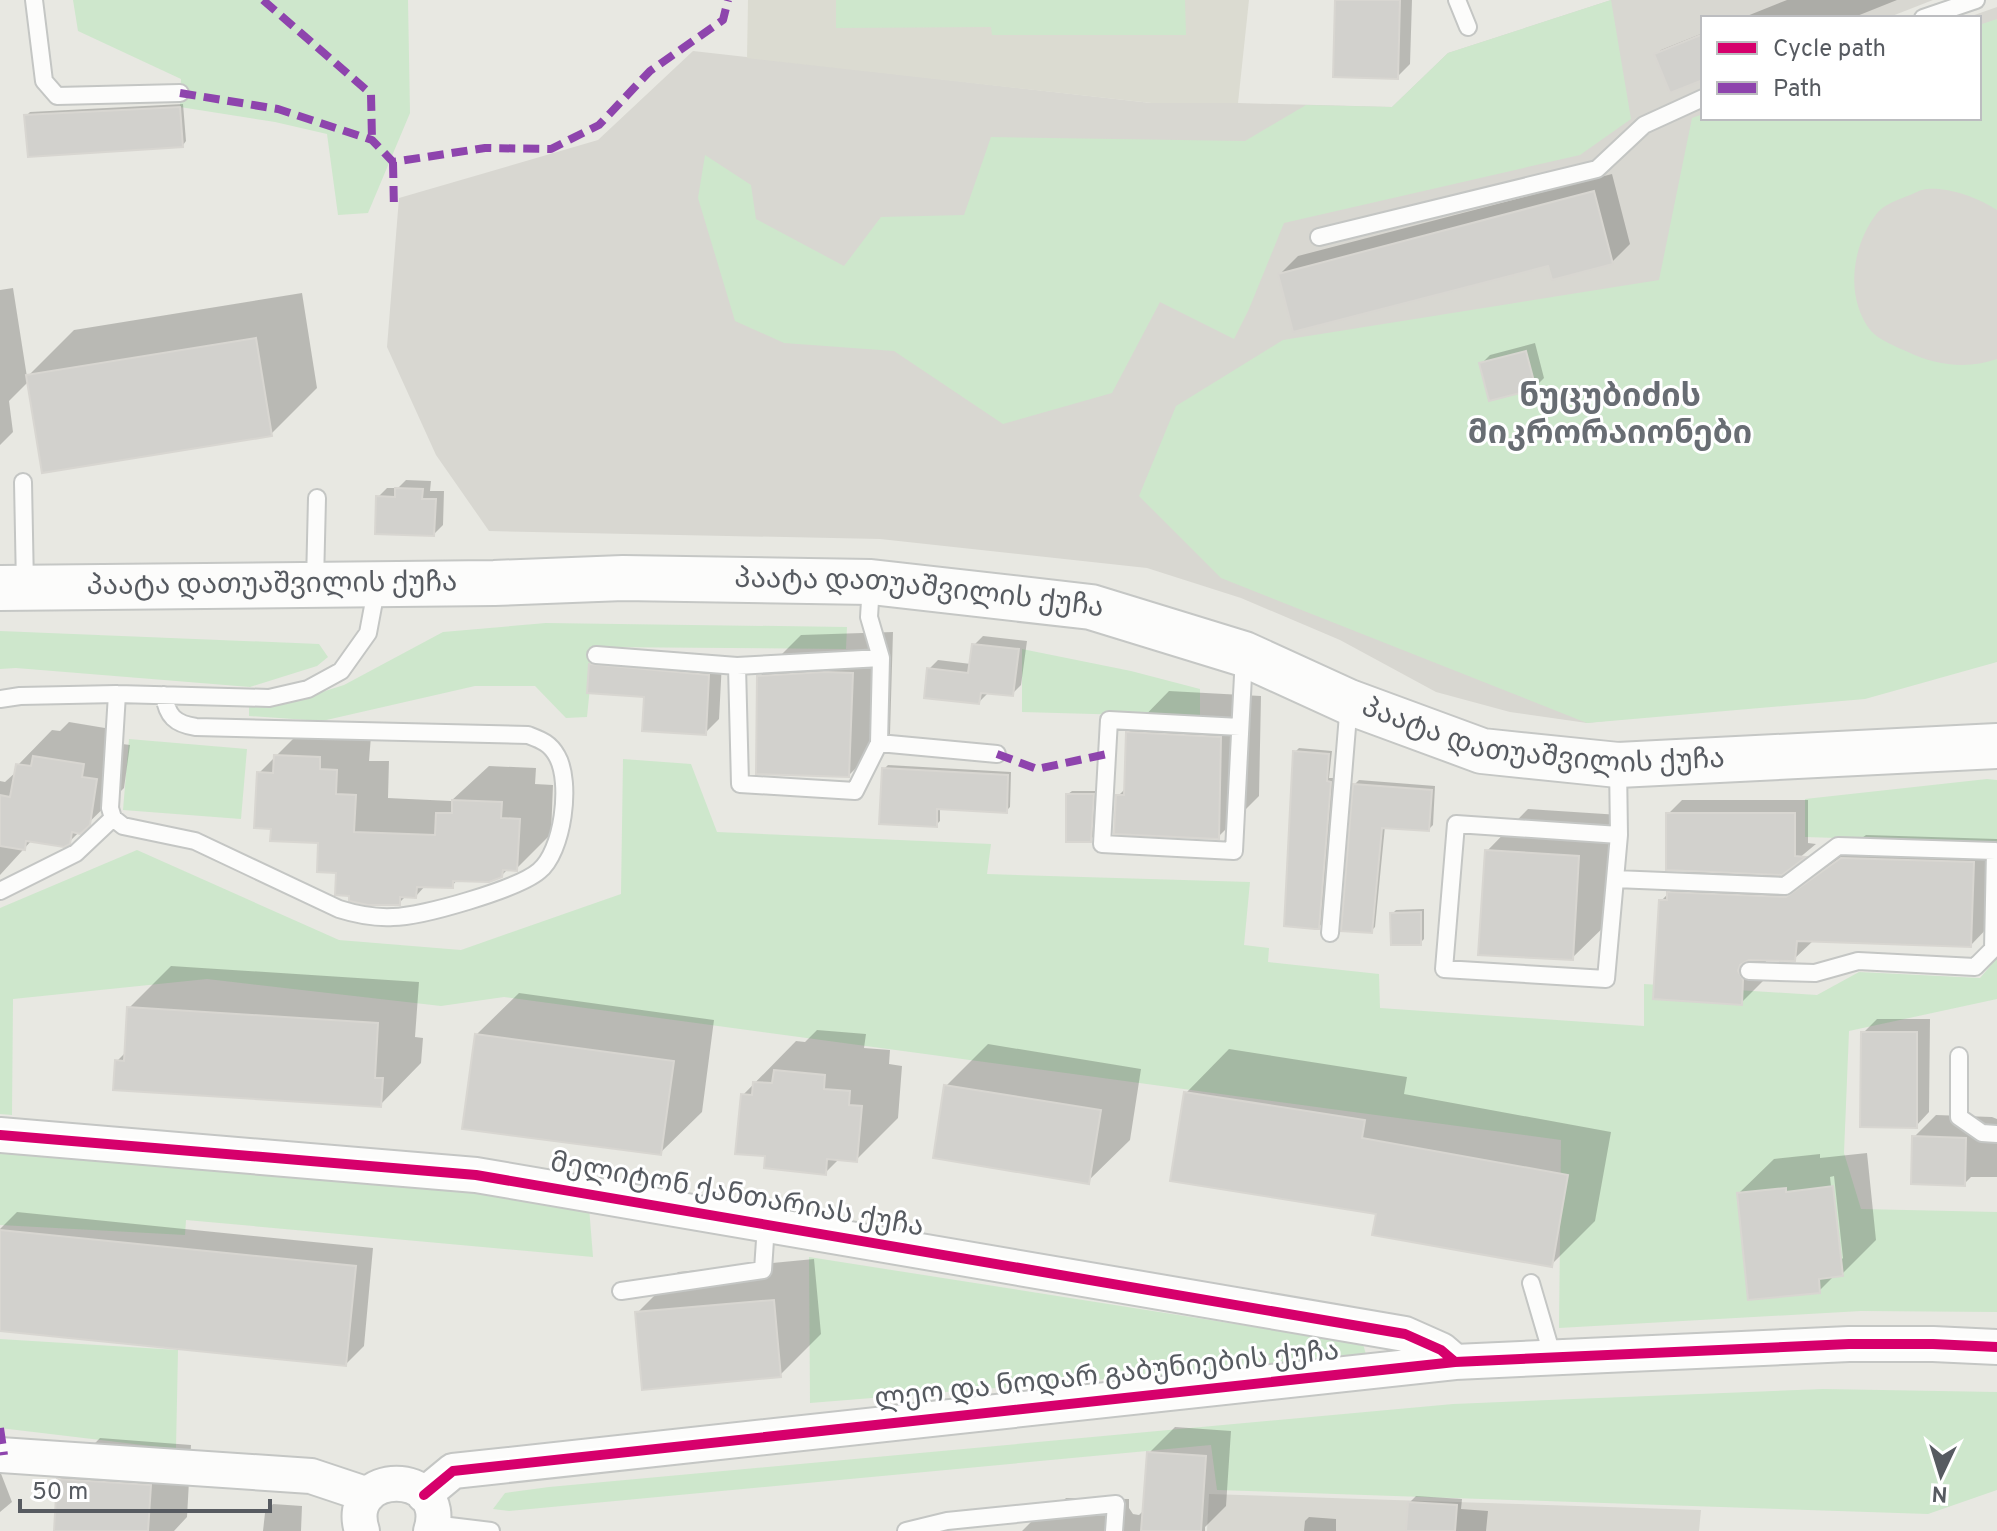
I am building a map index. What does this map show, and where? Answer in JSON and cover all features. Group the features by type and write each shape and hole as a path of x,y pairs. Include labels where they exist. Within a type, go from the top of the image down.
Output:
{"main road":[{"name":"პაატა დათუაშვილის ქუჩა","path":"12,588 623,578 871,582 1091,607 1244,654 1349,702 1482,751 1618,765 1811,758 1997,746"},
{"name":"პაატა დათუაშვილის ქუჩა","path":"1811,758 1997,715"}],"street":[{"name":"მელიტონ ქანთარიას ქუჩა","path":"0,1135 476,1175 1405,1334 1441,1350 1455,1362"},
{"name":"ლეო და ნოდარ გაბუნიების ქუჩა","path":"429,1517 453,1471 1455,1362 1849,1344 1997,1347"},
{"path":"1,1456 311,1476 362,1520 385,1484 406,1483 429,1517"}],"lane":[{"path":"34,0 44,81 57,96 180,93"},
{"path":"1457,0 1468,27"},
{"path":"1929,16 1976,0"},
{"path":"1319,237 1597,169 1644,125 1701,99"},
{"path":"12,588 23,482"},
{"path":"315,585 317,498"},
{"path":"737,666 740,784 855,791 879,743 881,658 869,617 871,582"},
{"path":"0,699 117,694 269,698 308,689 341,671 368,633 377,584"},
{"path":"1240,727 1109,720 1102,844 1234,851 1244,654"},
{"path":"596,655 737,666 881,658"},
{"path":"117,694 110,808 113,818 123,826 195,841 339,909 364,917 397,918 435,909 511,885 539,871 554,852 564,779 558,758 546,742 528,735 196,727 179,724 169,714 164,695"},
{"path":"1330,933 1349,702"},
{"path":"879,743 997,754"},
{"path":"1618,765 1619,835 1606,979 1444,969 1456,824 1619,835"},
{"path":"0,891 76,853 113,818"},
{"path":"1615,879 1785,886 1838,846 1995,851 1993,949 1975,967 1858,961 1815,973 1749,971"},
{"path":"1959,1056 1959,1117 1982,1133 1997,1134"},
{"path":"621,1291 763,1270 766,1225"},
{"path":"1531,1283 1553,1358"},
{"path":"906,1531 947,1521 1116,1504 1114,1531"},
{"path":"429,1517 491,1531"}],"shaded area":[{"path":"748,0 1249,0 1238,103 1151,103 747,58"},
{"path":"1611,0 1933,0 1892,16 1701,16 1701,120 1981,120 1981,16 1972,16 1997,7 1997,656 1687,712 1587,723 1510,712 1436,692 1340,640 1241,598 1147,568 880,539 489,531 436,455 387,347 399,198 598,140 693,51 1151,103 1392,107 1448,53"},
{"path":"1209,1494 1701,1510 1699,1531 1207,1531"}],"green space":[{"path":"73,0 408,0 410,113 368,213 338,215 327,134 275,122 180,107 181,79 78,31"},
{"path":"836,0 1185,0 1186,35 992,35 991,27 836,28"},
{"path":"1611,0 1631,119 1580,155 1284,223 1234,339 1160,302 1112,393 1003,424 894,351 784,343 735,321 698,198 705,155 751,185 756,219 844,266 881,217 964,215 991,137 1245,141 1306,105 1392,107 1448,53"},
{"path":"1997,19 1997,210 1964,194 1936,189 1921,190 1889,204 1878,212 1862,239 1854,287 1862,317 1871,331 1888,343 1941,363 1964,365 1997,359 1997,662 1865,699 1587,723 1221,578 1139,496 1176,406 1283,340 1659,280 1692,118 1701,115 1701,120 1981,120 1981,24"},
{"path":"546,623 847,627 846,649 594,647 587,717 566,718 535,686 475,686 322,721 249,716 249,705 287,703 344,685 443,632"},
{"path":"0,631 319,644 328,657 317,666 250,687 0,669"},
{"path":"1022,649 1131,671 1200,689 1200,717 1022,712"},
{"path":"129,739 247,749 241,819 123,810"},
{"path":"623,759 691,764 717,832 991,844 987,874 1250,882 1244,945 1269,948 1268,962 1379,974 1380,1008 1644,1026 1644,984 1817,995 1859,972 1980,978 1997,958 1997,999 1849,1031 1844,1153 1861,1209 1997,1212 1997,1312 1861,1311 1559,1328 1561,1140 504,997 441,1006 207,979 13,999 12,1115 0,1114 0,908 137,850 339,940 461,950 621,894"},
{"path":"1997,780 1997,843 1805,837 1805,799"},
{"path":"0,1153 418,1183 589,1207 593,1257 186,1220 185,1235 0,1225"},
{"path":"809,1257 1363,1344 1367,1358 810,1403"},
{"path":"0,1339 178,1350 176,1449 0,1428"},
{"path":"1823,1389 1997,1392 1997,1490 1928,1514 1217,1490 1211,1445 509,1511 493,1509 505,1493 549,1487 1453,1404"}],"building":[{"path":"1335,0 1400,0 1398,79 1333,77"},
{"path":"1701,35 1701,81 1670,93 1654,54"},
{"path":"180,107 183,147 28,157 24,115"},
{"path":"1594,191 1613,264 1552,280 1548,266 1293,332 1278,274"},
{"path":"256,338 272,436 42,473 26,375"},
{"path":"1526,351 1536,389 1489,401 1479,363"},
{"path":"395,488 423,489 422,499 436,499 434,536 375,534 376,496 395,497"},
{"path":"972,644 1019,649 1013,696 981,693 979,704 924,698 927,668 968,673"},
{"path":"589,664 709,675 706,735 642,731 644,697 587,693"},
{"path":"853,673 849,777 756,774 757,676"},
{"path":"1126,732 1221,737 1219,839 1114,834 1116,795 1124,795"},
{"path":"1293,751 1329,754 1327,781 1331,782 1319,929 1284,926"},
{"path":"274,755 320,757 320,769 337,770 336,794 356,795 354,832 435,835 436,813 452,813 452,800 502,802 501,818 520,819 517,871 503,870 502,877 489,882 453,881 453,888 417,887 416,898 400,897 400,905 368,905 349,901 349,896 335,895 336,873 317,872 318,843 270,841 271,829 254,828 257,772 273,773"},
{"path":"33,756 84,764 82,777 97,779 90,825 80,834 72,832 70,844 64,847 26,841 25,850 0,846 0,795 10,797 16,764 31,766"},
{"path":"882,768 1008,775 1007,813 937,809 937,827 879,824"},
{"path":"1353,784 1432,790 1429,831 1382,828 1372,933 1341,931"},
{"path":"1066,794 1094,794 1091,842 1066,842"},
{"path":"1666,813 1795,813 1795,856 1806,857 1782,875 1666,870"},
{"path":"1485,850 1579,856 1573,960 1478,955"},
{"path":"1841,858 1974,862 1971,947 1797,941 1795,961 1749,960 1740,965 1742,1005 1653,999 1659,900 1667,900 1667,892 1786,897"},
{"path":"1421,912 1421,945 1391,945 1390,913"},
{"path":"127,1007 378,1023 375,1078 383,1078 381,1107 113,1090 115,1060 124,1061"},
{"path":"1861,1032 1917,1032 1917,1128 1860,1127"},
{"path":"475,1034 674,1061 661,1155 462,1129"},
{"path":"774,1070 825,1075 824,1089 850,1091 849,1105 862,1106 857,1162 827,1159 826,1175 764,1168 765,1156 735,1154 741,1094 752,1095 753,1082 772,1083"},
{"path":"944,1085 1101,1110 1089,1184 933,1158"},
{"path":"1184,1092 1365,1120 1362,1138 1568,1175 1552,1267 1372,1235 1376,1214 1170,1181"},
{"path":"1912,1136 1966,1138 1965,1186 1911,1184"},
{"path":"1833,1186 1843,1276 1819,1279 1820,1293 1748,1300 1737,1193 1786,1188 1786,1192"},
{"path":"0,1230 356,1266 346,1366 0,1331"},
{"path":"774,1300 781,1377 642,1390 635,1312"},
{"path":"1147,1452 1206,1456 1201,1531 1141,1531"},
{"path":"57,1479 151,1485 148,1531 54,1531"},
{"path":"1408,1502 1457,1505 1455,1531 1406,1531"}],"marked path":[{"path":"263,0 371,94 372,140"},
{"path":"180,93 278,109 372,140 393,162 485,148 551,149 599,125 650,71 723,20 728,0"},
{"path":"393,162 394,210"},
{"path":"997,754 1037,769 1107,754"},
{"path":"0,1428 4,1455"}],"cycle path":[{"path":"0,1135 476,1175 1405,1334 1441,1350 1455,1362"},
{"path":"424,1495 453,1471 1455,1362 1849,1344 1997,1347"}],"district":[{"name":"ნუცუბიძის მიკრორაიონები","path":"1610,416"}]}
